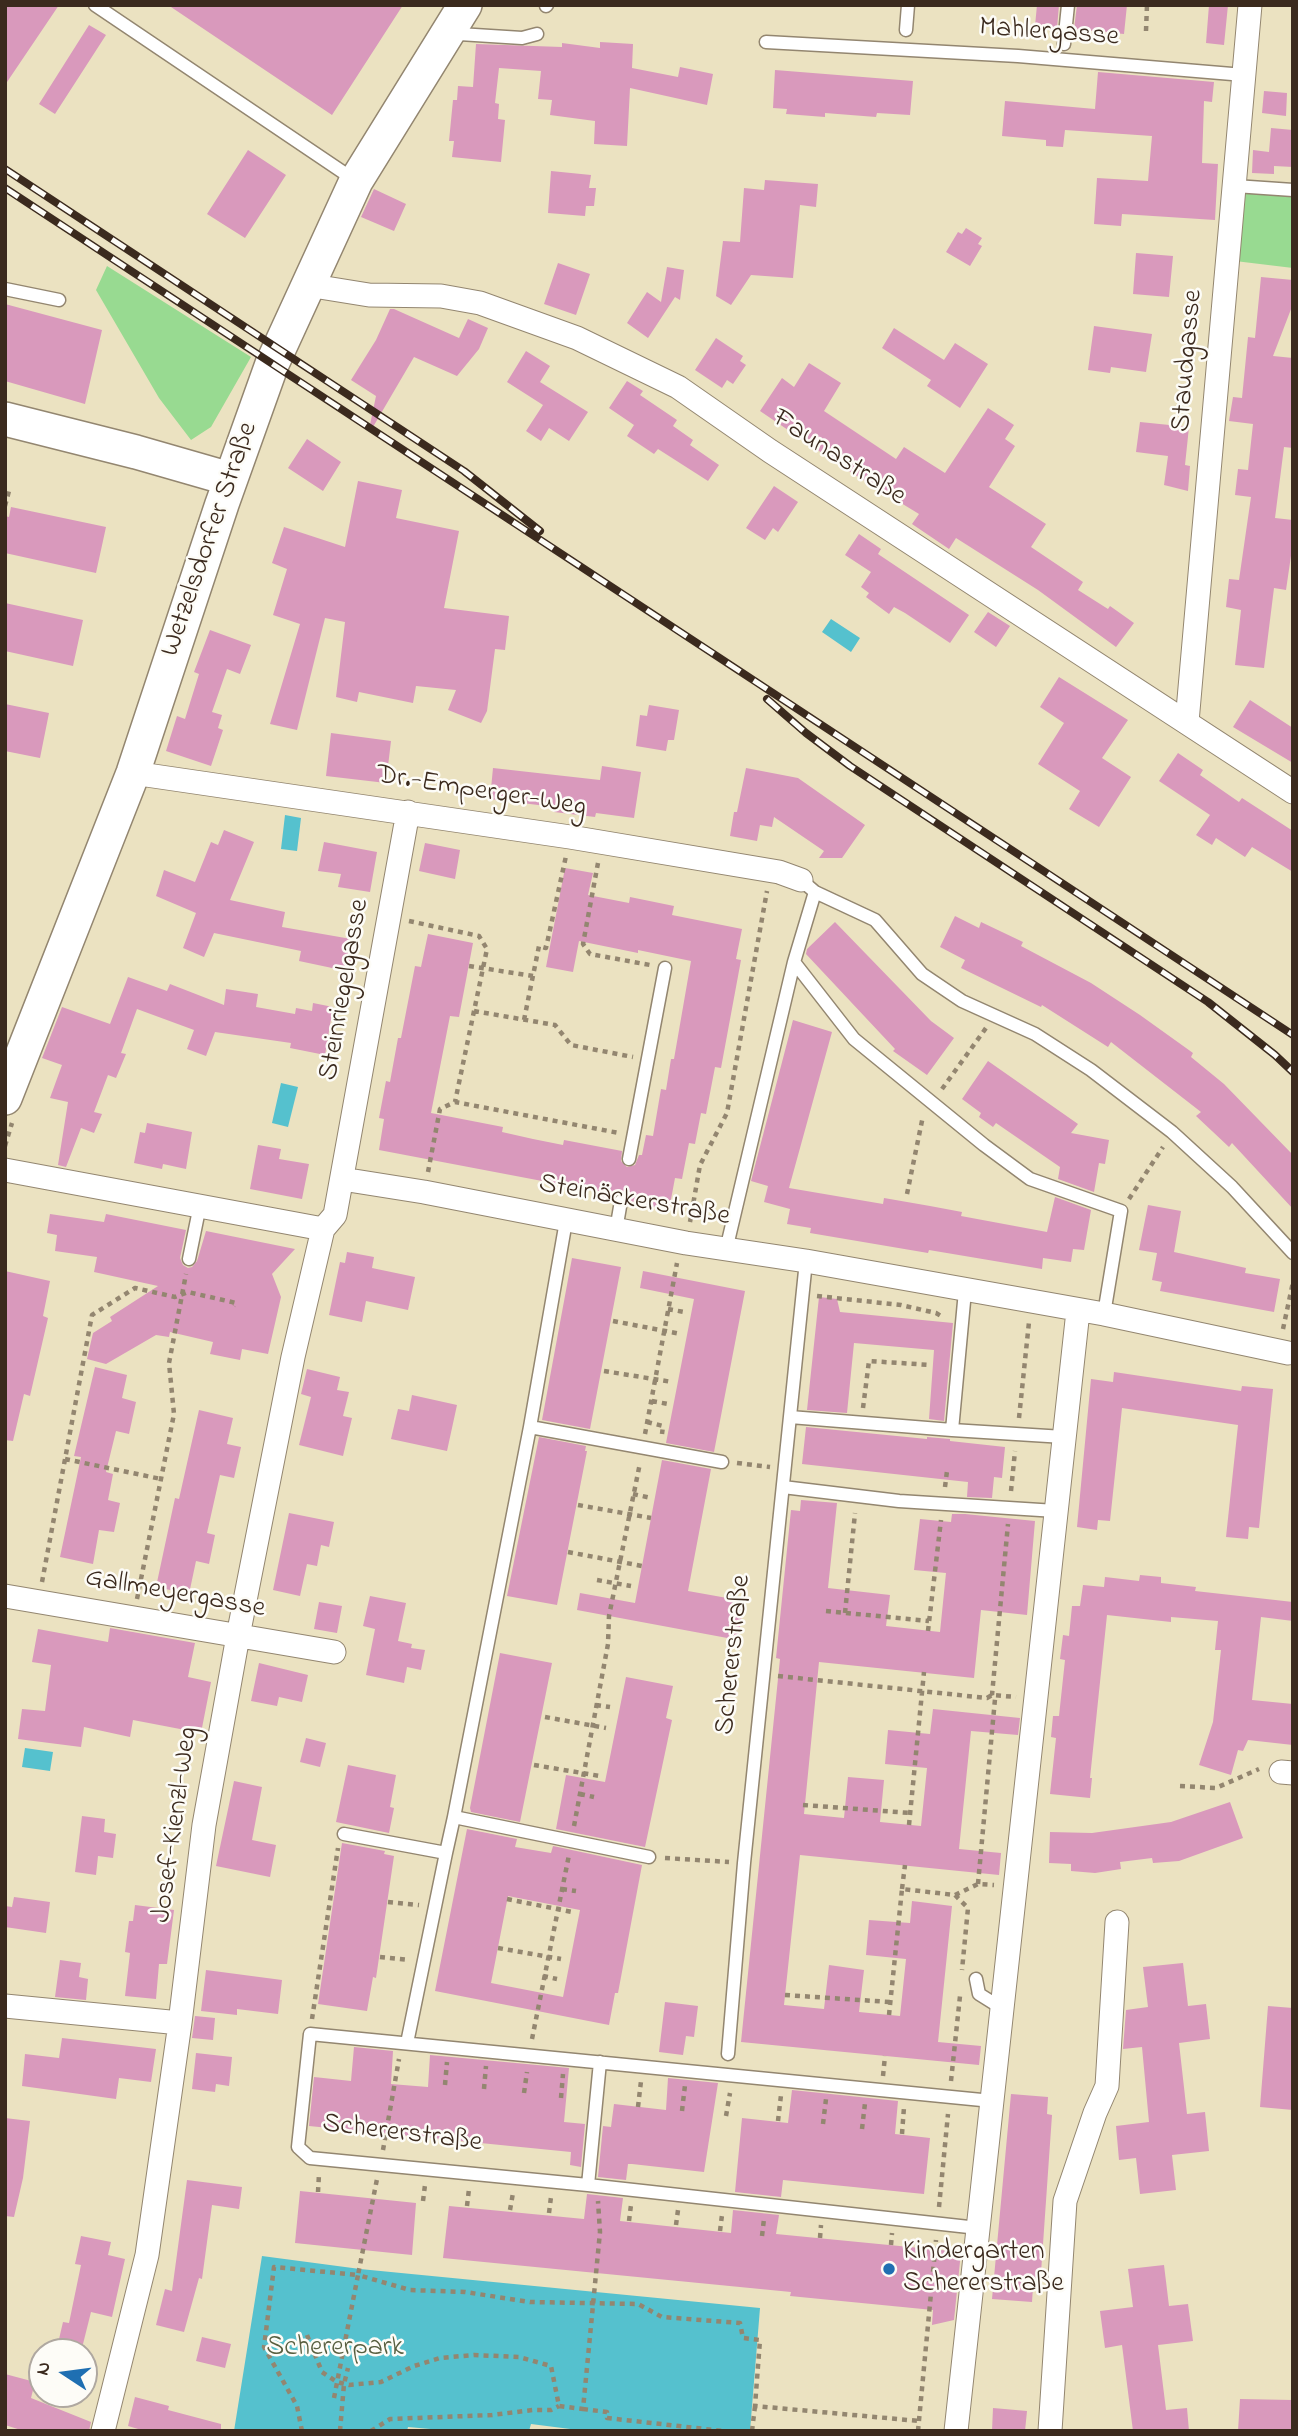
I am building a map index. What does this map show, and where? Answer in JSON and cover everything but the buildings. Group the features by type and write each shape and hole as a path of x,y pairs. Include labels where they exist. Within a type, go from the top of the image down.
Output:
{"main road":[{"name":"Wetzelsdorfer Straße","path":"5,1098 133,772 230,479 272,363 356,181 457,17"},
{"path":"5,419 230,479"}],"street":[{"name":"Staudgasse","path":"1187,722 1250,5"},
{"name":"Faunastraße","path":"307,285 369,295 441,296 480,303 577,338 678,387 770,451 1293,792"},
{"name":"Dr.-Emperger-Weg","path":"133,772 408,812 770,870 808,886"},
{"name":"Steinriegelgasse","path":"342,1179 408,812"},
{"path":"5,1170 323,1229 335,1215 342,1179"},
{"name":"Steinäckerstraße","path":"342,1179 424,1192 726,1250 806,1261 1104,1314 1283,1352"},
{"name":"Josef-Kienzl-Weg","path":"103,2431 147,2255 180,2023 204,1825 293,1357 323,1229"},
{"path":"956,2431 1078,1311"},
{"name":"Gallmeyergasse","path":"5,1596 334,1652"},
{"path":"1050,2431 1066,2201 1095,2113 1107,2086 1117,1923"},
{"path":"5,2006 180,2023"}],"lane":[{"path":"95,5 356,181"},
{"path":"906,30 908,5"},
{"path":"1064,44 1068,5"},
{"path":"457,17 459,34 522,38 537,34"},
{"name":"Mahlergasse","path":"766,42 1018,56 1244,75"},
{"path":"1234,186 1293,190"},
{"path":"5,289 59,300"},
{"path":"726,1250 794,962 808,886"},
{"name":"Dr.-Emperger-Weg","path":"808,886 875,920 922,974 962,1001 1035,1034 1091,1070 1172,1132 1233,1187 1293,1253"},
{"path":"794,962 854,1038 984,1145 1030,1179 1121,1211 1104,1314"},
{"path":"629,1159 666,968"},
{"path":"616,1230 621,1201"},
{"path":"189,1259 200,1205"},
{"path":"405,2042 454,1817 530,1427 566,1220"},
{"name":"Schererstraße","path":"729,2054 744,1863 806,1261"},
{"path":"952,1430 965,1291"},
{"path":"790,1417 1064,1437"},
{"path":"530,1427 722,1462"},
{"path":"783,1487 943,1504 1056,1511"},
{"path":"454,1817 649,1857"},
{"path":"344,1834 446,1853"},
{"path":"976,1979 979,1994 1003,2010"},
{"path":"310,2034 992,2101"},
{"name":"Schererstraße","path":"310,2034 298,2147 310,2158 978,2228"},
{"path":"594,2186 600,2062"}],"path":[{"path":"1146,31 1147,5"},
{"path":"5,506 9,491"},
{"path":"524,1020 539,946 546,948 570,837"},
{"path":"603,842 583,944 590,954 666,968"},
{"path":"536,2017 572,1841 608,1644 609,1616 668,1309 700,1165 727,1113 770,870"},
{"path":"389,918 479,936 487,949 455,1102"},
{"path":"469,965 533,976"},
{"path":"474,1011 555,1025 571,1045 648,1060"},
{"path":"424,1192 440,1108 455,1102 633,1135"},
{"path":"1121,1211 1172,1132"},
{"path":"133,1617 174,1414 169,1363 189,1259"},
{"path":"1283,1352 1293,1282"},
{"path":"38,1601 92,1315 135,1288 176,1297 188,1292 236,1303 234,1307"},
{"path":"803,1295 901,1305 941,1316"},
{"path":"978,1884 995,1699 992,1695 1031,1303"},
{"path":"668,1309 684,1312"},
{"path":"614,1321 681,1334"},
{"path":"861,1423 869,1361 931,1365"},
{"path":"604,1371 672,1382"},
{"path":"652,1401 668,1404"},
{"path":"65,1459 161,1479"},
{"path":"722,1462 785,1468"},
{"path":"928,1630 947,1471"},
{"path":"634,1494 651,1498"},
{"path":"845,1613 856,1496"},
{"path":"578,1505 651,1518"},
{"path":"568,1552 642,1566"},
{"path":"597,1580 631,1587"},
{"path":"826,1611 929,1621"},
{"path":"909,1825 924,1672"},
{"path":"763,1675 987,1698 992,1695 1036,1699"},
{"path":"596,1704 610,1707"},
{"path":"545,1717 606,1728"},
{"path":"1180,1786 1216,1788 1269,1764 1287,1772"},
{"path":"534,1765 600,1776"},
{"path":"580,1794 594,1797"},
{"path":"803,1805 910,1812"},
{"path":"310,2034 339,1840 344,1834"},
{"path":"649,1857 744,1863"},
{"path":"889,2015 905,1866"},
{"path":"902,1889 956,1895 978,1884 1016,1887"},
{"path":"562,1889 576,1891"},
{"path":"956,1895 968,1908 962,1977"},
{"path":"507,1899 572,1912"},
{"path":"388,1902 435,1908"},
{"path":"498,1948 561,1959"},
{"path":"380,1957 424,1962"},
{"path":"543,1976 557,1979"},
{"path":"918,2431 960,1990"},
{"path":"785,1995 890,2002"},
{"path":"334,2398 405,2042"},
{"path":"778,2121 783,2080"},
{"path":"902,2134 905,2093"},
{"path":"583,2409 600,2232 594,2186"},
{"path":"302,2431 297,2406 264,2347 274,2267 357,2278 410,2290 465,2292 562,2304 638,2304 662,2317 740,2323 743,2338 760,2340 752,2431"},
{"path":"307,2335 322,2372 344,2387 381,2382 440,2358 474,2355 519,2357 551,2366 559,2406"},
{"path":"340,2431 348,2368"},
{"path":"371,2431 390,2419 492,2415 551,2410 559,2406 607,2412 607,2418 723,2431"},
{"path":"755,2406 919,2421"}],"green space":[{"path":"1241,192 1293,195 1293,268 1235,261"},
{"path":"107,266 251,357 211,427 191,440 159,398 96,290"}],"water":[{"path":"831,619 860,638 851,652 822,632"},
{"path":"285,815 301,818 297,851 281,849"},
{"path":"281,1083 298,1087 288,1127 272,1123"},
{"path":"25,1748 53,1752 50,1771 22,1767"},
{"name":"Schererpark","path":"262,2256 360,2269 760,2308 750,2431 586,2431 531,2424 529,2431 453,2431 408,2427 407,2431 234,2431"}],"railway":[{"path":"5,169 464,471 540,531"},
{"path":"5,188 1293,1035"},
{"path":"767,699 850,766 1208,1002 1293,1072"}],"place":[{"name":"Kindergarten Schererstraße","path":"889,2269"}]}
